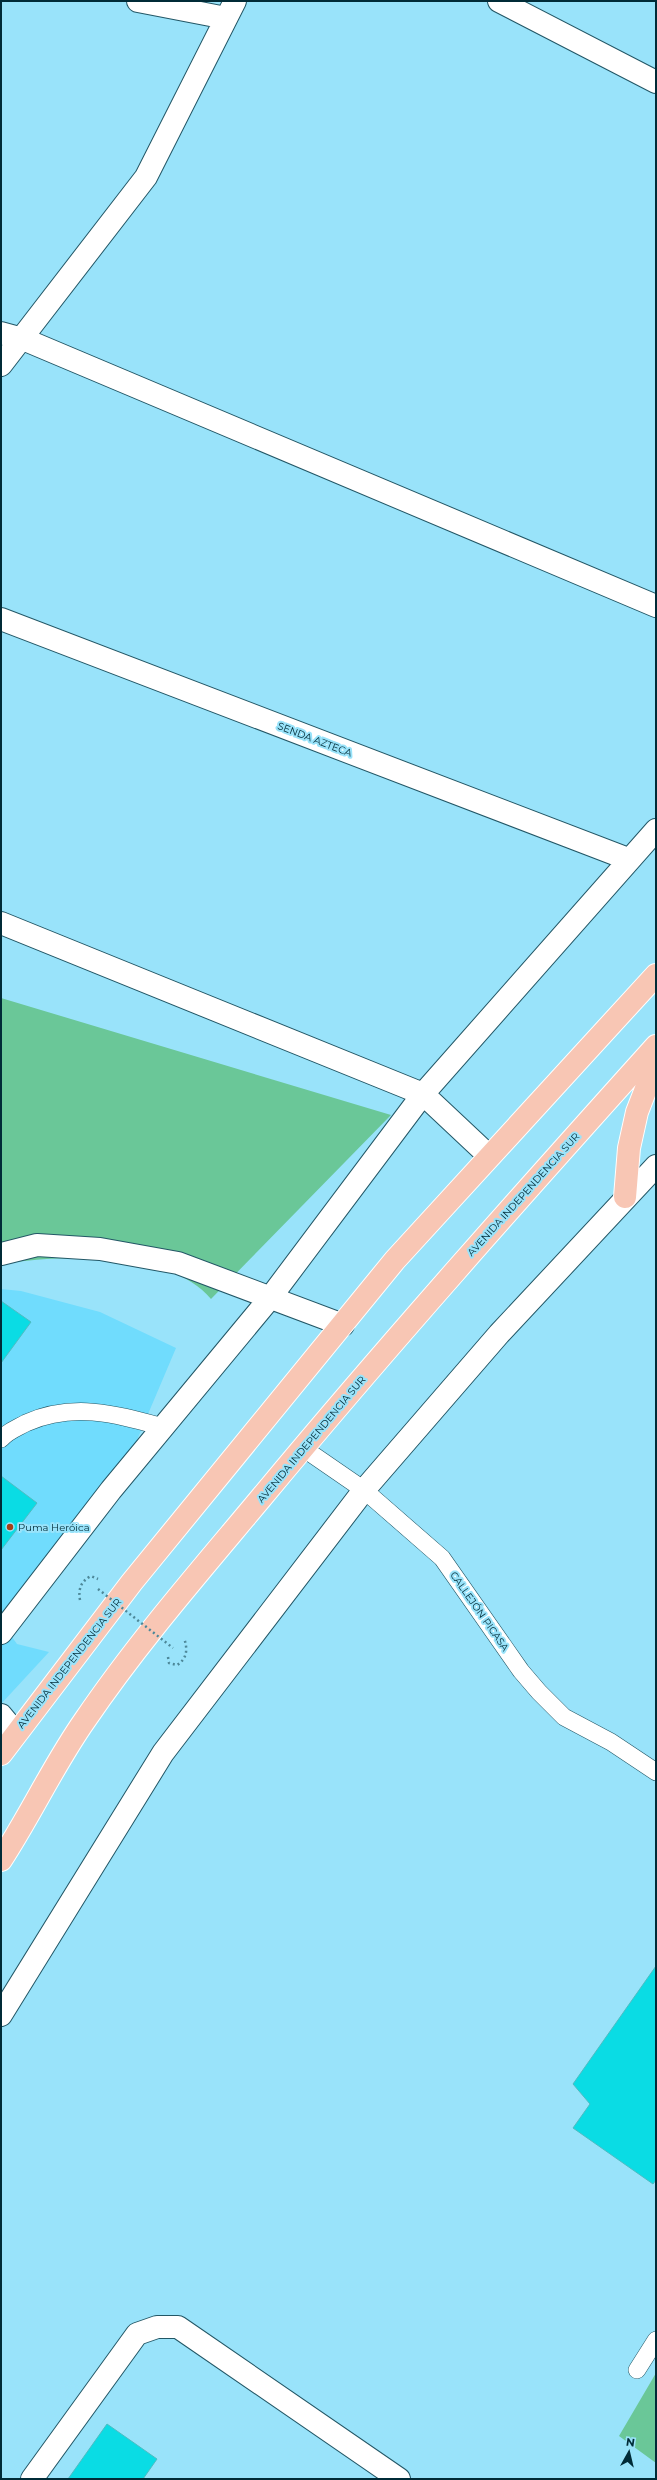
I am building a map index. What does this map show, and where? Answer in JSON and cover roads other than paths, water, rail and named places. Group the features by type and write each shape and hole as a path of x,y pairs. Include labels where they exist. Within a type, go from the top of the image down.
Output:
{"highway":[{"name":"AVENIDA INDEPENDENCIA SUR","path":"1,1754 16,1732 132,1582 396,1260 489,1156 656,975"},
{"name":"AVENIDA INDEPENDENCIA SUR","path":"1,1860 23,1826 84,1721 160,1619 303,1448 494,1225 656,1046"},
{"path":"625,1198 629,1148 637,1112 656,1063"}],"street":[{"path":"1,365 23,339 146,177 231,10 138,1"},
{"path":"499,1 656,82"},
{"path":"1,333 23,339 656,606"},
{"name":"SENDA AZTECA","path":"1,619 628,859"},
{"path":"1,1632 111,1490 270,1298 423,1094 628,859 656,830"},
{"path":"1,923 423,1094 489,1156"},
{"path":"1,2015 163,1753 364,1490 499,1334 656,1166"},
{"path":"1,1254 36,1245 100,1250 178,1263 343,1324"},
{"path":"1,1715 16,1732"},
{"path":"32,2479 137,2334 157,2327 178,2327 399,2479"}],"lane":[{"path":"1,1439 6,1433 40,1417 64,1411 110,1413 163,1427"},
{"name":"CALLEJÓN PICASA","path":"303,1448 364,1490 442,1558 521,1671 564,1717 611,1742 656,1772"},
{"path":"636,2370 656,2340"}],"place":[{"name":"Puma Heróica","path":"10,1527"}]}
